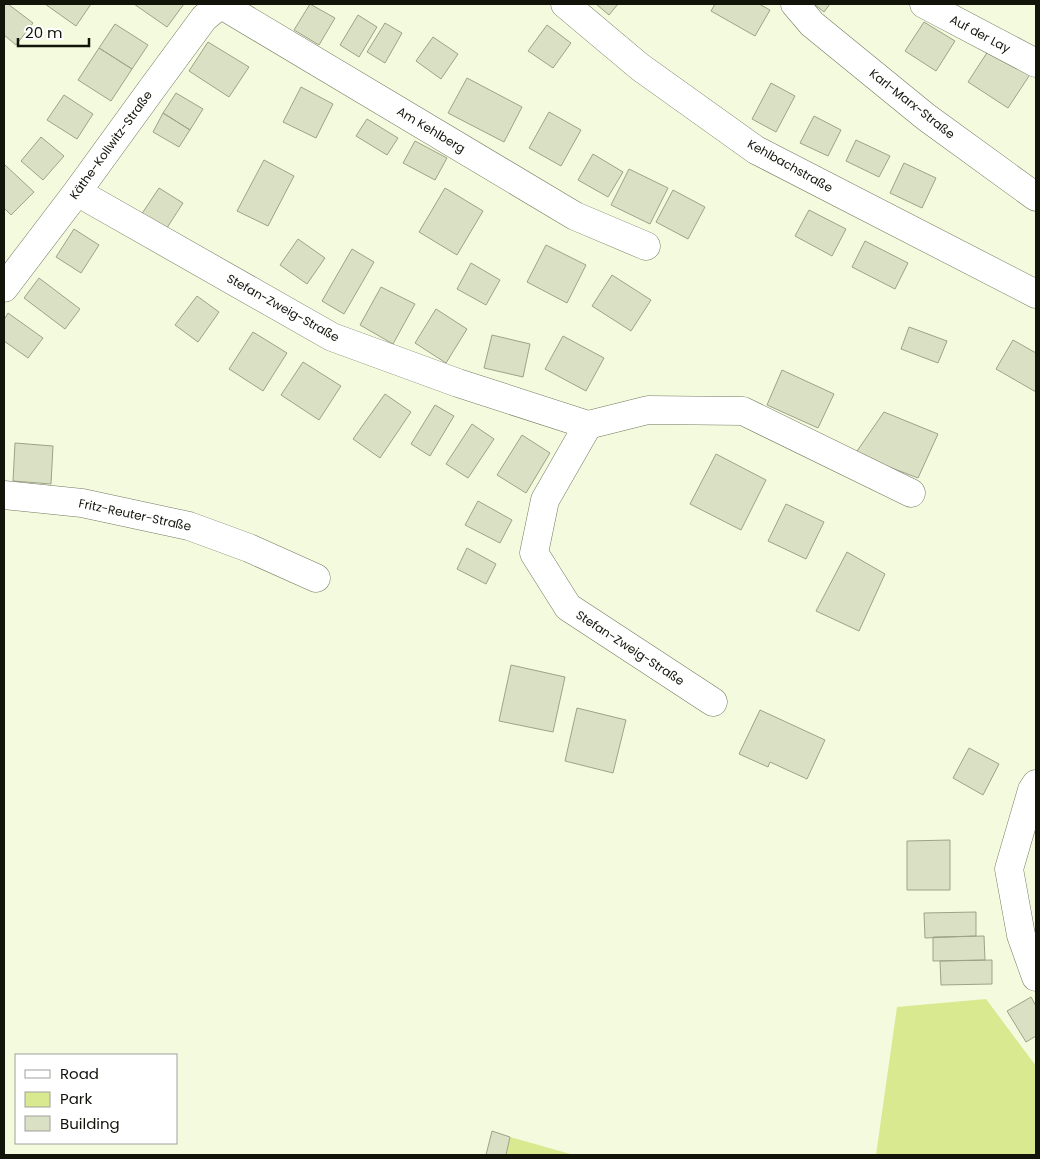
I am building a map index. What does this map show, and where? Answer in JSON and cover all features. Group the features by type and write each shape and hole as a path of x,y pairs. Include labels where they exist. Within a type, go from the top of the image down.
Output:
{"street":[{"name":"Käthe-Kollwitz-Straße","path":"4,288 77,192 204,18 221,4"},
{"name":"Am Kehlberg","path":"221,4 575,216 646,246"},
{"name":"Kehlbachstraße","path":"564,4 640,67 756,150 1036,294"},
{"name":"Karl-Marx-Straße","path":"795,4 812,24 926,117 1036,197"},
{"name":"Auf der Lay","path":"924,4 1036,63"},
{"name":"Stefan-Zweig-Straße","path":"77,192 332,337 458,383 588,425 545,500 534,553 568,607 713,702"},
{"path":"588,425 648,410 743,411 911,493"},
{"name":"Fritz-Reuter-Straße","path":"4,495 82,503 189,526 249,548 316,578"},
{"path":"1036,784 1032,790 1009,869 1021,935 1036,977"}],"green space":[{"path":"986,999 1036,1066 1036,1155 876,1155 897,1007"},
{"path":"510,1137 574,1155 506,1155"}],"building":[{"path":"4,4 8,4 33,23 16,45 4,35"},
{"path":"45,4 91,4 76,26"},
{"path":"134,4 184,4 167,27"},
{"path":"310,4 335,18 319,45 294,30"},
{"path":"596,4 618,4 609,15"},
{"path":"715,4 759,4 770,10 755,36 711,11"},
{"path":"814,4 830,4 824,12"},
{"path":"358,15 377,27 359,57 340,45"},
{"path":"924,22 955,41 936,71 905,51"},
{"path":"385,23 402,33 385,63 367,52"},
{"path":"115,24 148,45 132,69 99,48"},
{"path":"547,25 571,43 553,68 528,51"},
{"path":"433,37 458,54 441,79 416,61"},
{"path":"208,42 249,67 229,97 189,71"},
{"path":"99,48 132,69 111,101 78,80"},
{"path":"990,48 1031,73 1008,108 968,82"},
{"path":"467,78 522,107 504,142 448,113"},
{"path":"771,83 795,96 776,132 752,119"},
{"path":"301,87 333,104 316,138 283,122"},
{"path":"176,93 203,109 190,130 163,113"},
{"path":"64,95 93,114 77,139 47,120"},
{"path":"549,112 581,130 561,166 529,148"},
{"path":"163,113 190,130 179,147 153,132"},
{"path":"814,116 841,130 828,156 800,143"},
{"path":"367,119 398,138 387,155 356,136"},
{"path":"41,137 64,156 43,180 21,161"},
{"path":"856,140 890,156 879,177 846,161"},
{"path":"415,141 447,158 435,180 403,163"},
{"path":"593,154 623,172 608,197 578,180"},
{"path":"264,160 294,176 268,226 237,211"},
{"path":"904,163 936,178 922,208 890,193"},
{"path":"5,165 34,192 11,215 4,208"},
{"path":"629,169 668,188 650,224 611,205"},
{"path":"159,188 183,203 163,234 139,218"},
{"path":"445,188 483,211 457,255 419,232"},
{"path":"673,190 705,207 688,239 656,222"},
{"path":"809,210 846,229 832,256 795,236"},
{"path":"74,229 99,245 81,273 56,257"},
{"path":"298,239 325,258 307,284 280,265"},
{"path":"865,241 908,263 895,289 852,267"},
{"path":"546,245 586,265 567,303 527,282"},
{"path":"352,249 374,262 344,314 322,301"},
{"path":"471,263 500,280 486,305 457,289"},
{"path":"612,275 651,300 631,331 592,306"},
{"path":"39,278 80,309 65,329 24,298"},
{"path":"381,287 415,304 393,344 360,325"},
{"path":"197,296 219,312 198,342 175,325"},
{"path":"436,309 467,329 446,363 415,343"},
{"path":"8,313 43,338 28,358 4,341 4,320"},
{"path":"909,327 947,341 938,363 901,349"},
{"path":"253,332 287,353 263,391 229,369"},
{"path":"492,335 530,344 523,377 484,368"},
{"path":"563,336 604,358 586,391 545,369"},
{"path":"1013,340 1036,353 1036,392 996,369"},
{"path":"303,362 341,386 319,420 281,395"},
{"path":"782,370 834,394 818,428 767,405"},
{"path":"385,394 411,412 380,458 353,439"},
{"path":"435,405 454,416 430,456 411,444"},
{"path":"884,412 938,434 918,478 855,454"},
{"path":"472,424 494,439 468,478 446,464"},
{"path":"522,435 550,453 526,493 497,475"},
{"path":"15,443 53,446 51,484 13,481"},
{"path":"716,454 766,480 741,530 690,504"},
{"path":"478,501 512,520 500,543 465,525"},
{"path":"786,504 824,522 806,559 768,541"},
{"path":"467,548 496,564 486,584 457,569"},
{"path":"847,552 885,574 859,631 816,611"},
{"path":"511,665 565,677 553,732 499,721"},
{"path":"577,708 626,720 613,773 565,761"},
{"path":"760,710 825,740 807,779 770,762 768,767 739,754"},
{"path":"969,748 999,764 983,795 953,778"},
{"path":"950,840 950,890 907,890 907,841"},
{"path":"976,912 976,936 925,938 924,913"},
{"path":"984,936 985,960 933,961 933,937"},
{"path":"992,960 992,984 941,985 940,961"},
{"path":"1031,997 1036,1006 1036,1036 1026,1042 1007,1011"},
{"path":"492,1131 510,1137 506,1155 486,1155"}]}
